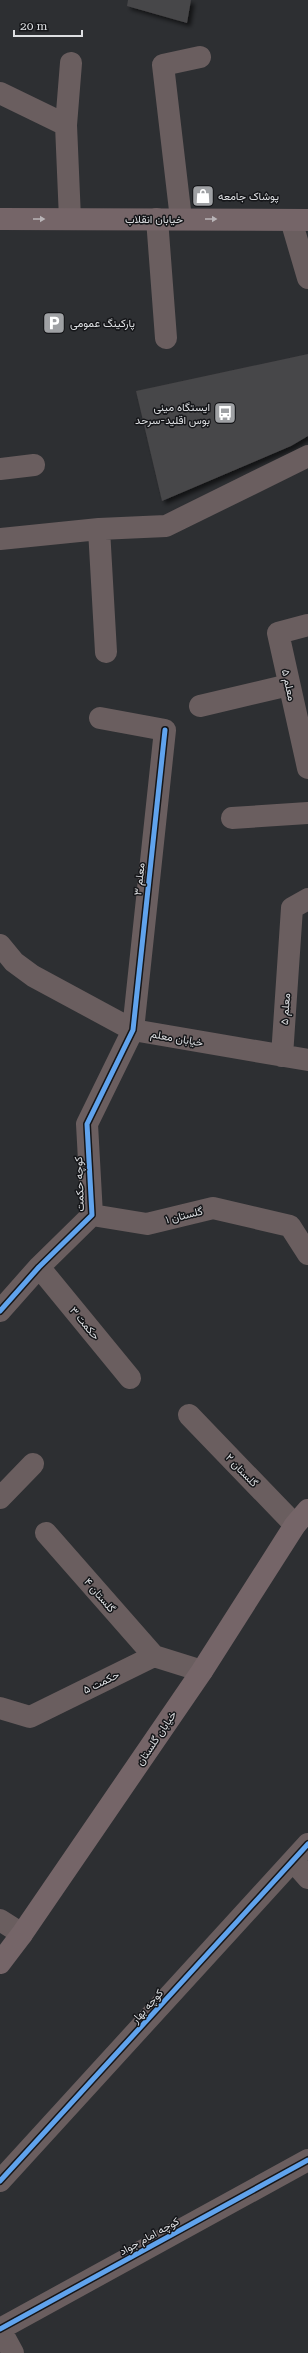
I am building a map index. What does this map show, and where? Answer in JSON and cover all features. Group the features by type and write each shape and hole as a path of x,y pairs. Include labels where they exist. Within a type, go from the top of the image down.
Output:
{"main road":[{"name":"خیابان انقلاب","path":"0,219 299,220"},
{"name":"خیابان گلستان","path":"0,1963 22,1934 202,1671 302,1518"}],"street":[{"path":"181,219 163,65 200,57"},
{"path":"70,219 66,125 71,63"},
{"path":"0,93 66,125"},
{"path":"157,219 166,338"},
{"path":"299,220 308,278"},
{"path":"0,539 99,529 166,526 308,456"},
{"path":"0,469 34,466"},
{"path":"99,529 106,652"},
{"name":"معلم ۵","path":"308,625 278,633 308,768"},
{"path":"200,706 289,685"},
{"name":"معلم ۳","path":"100,718 165,730 133,1030"},
{"path":"232,818 308,813"},
{"name":"معلم ۵","path":"282,1056 292,908 308,899"},
{"name":"خیابان معلم","path":"0,945 14,962 33,976 133,1030 308,1060"},
{"name":"کوچه حکمت","path":"0,1311 39,1267 92,1215 87,1124 133,1030"},
{"name":"گلستان ۱","path":"92,1215 147,1224 213,1208 290,1226 308,1254"},
{"name":"حکمت ۳","path":"39,1267 130,1378"},
{"name":"گلستان ۲","path":"189,1415 302,1518"},
{"path":"0,1498 33,1464"},
{"name":"گلستان ۴","path":"46,1533 154,1656"},
{"path":"154,1656 202,1671"},
{"name":"حکمت ۵","path":"0,1708 30,1717 154,1656"},
{"name":"کوچه بهار","path":"0,2181 308,1844"},
{"path":"293,1861 308,1878"},
{"path":"0,1920 22,1934"},
{"name":"کوچه امام جواد","path":"0,2329 308,2160"},
{"path":"0,2329 13,2353"}],"building":[{"path":"128,0 191,0 187,23 127,6"},
{"name":"ایستگاه مینی بوس اقلید-سرحد","path":"308,354 308,436 291,446 162,501 136,391"}],"cycle path":[{"path":"0,1311 39,1267 92,1215 87,1124 133,1030 165,730"},
{"path":"0,2181 308,1844"},
{"path":"0,2329 308,2160"}],"place":[{"name":"پوشاک جامعه","path":"203,196"},
{"name":"پارکینگ عمومی","path":"54,323"},
{"name":"ایستگاه مینی بوس اقلید-سرحد","path":"225,413"}]}
